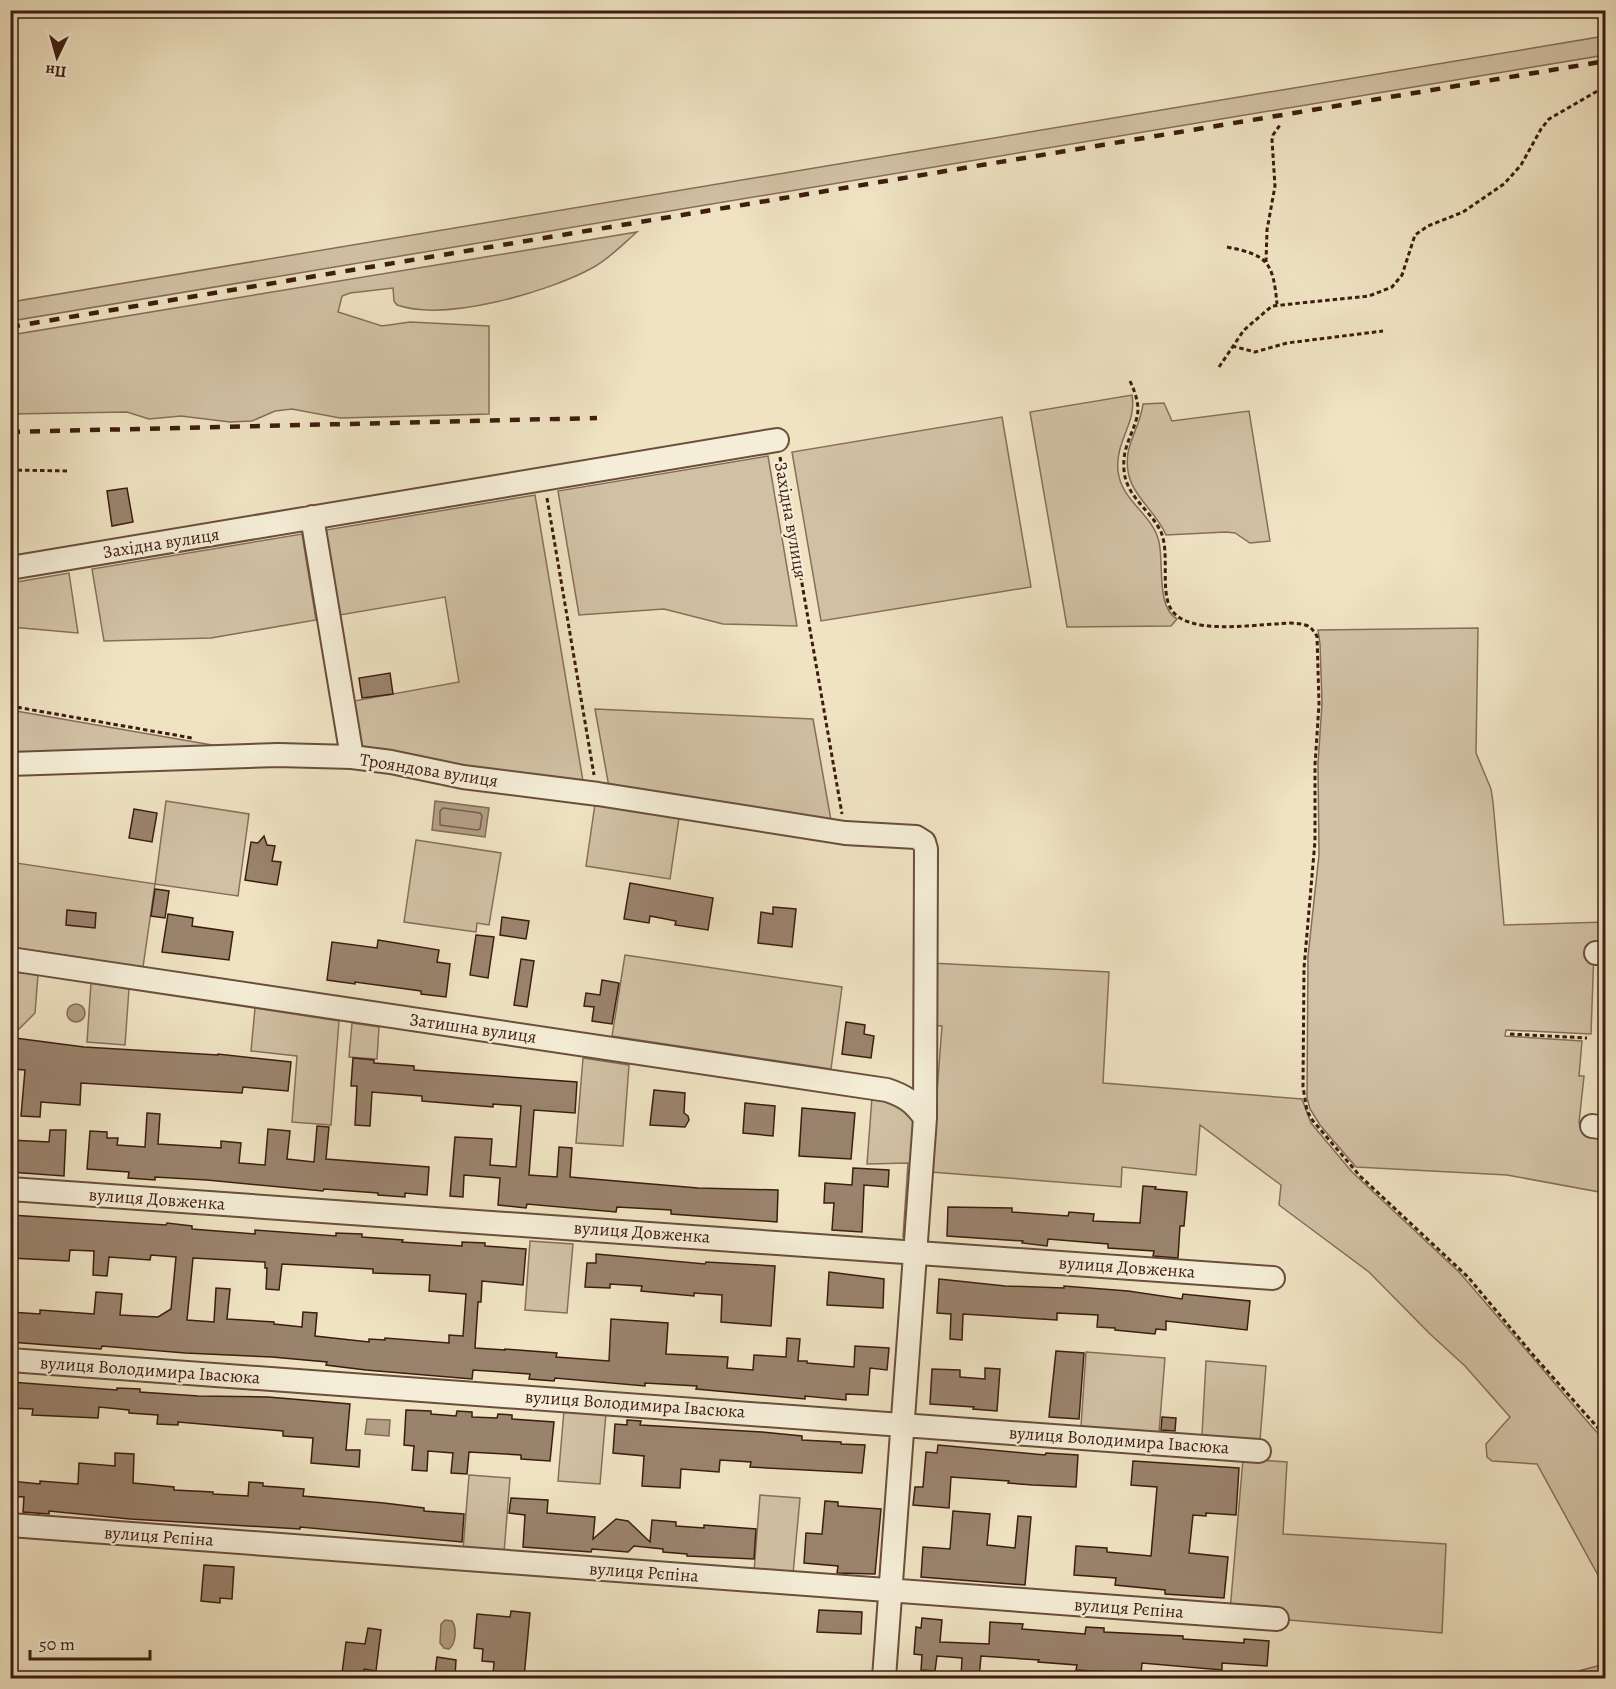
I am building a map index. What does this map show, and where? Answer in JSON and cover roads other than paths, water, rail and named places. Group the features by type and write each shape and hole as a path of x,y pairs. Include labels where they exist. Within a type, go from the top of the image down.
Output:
{"street":[{"name":"Західна вулиця","path":"10,568 777,440"},
{"path":"312,518 352,757"},
{"name":"Трояндова вулиця","path":"10,764 278,755 352,757 390,762 463,777 598,794 845,833 916,837 924,842 926,849 925,1118 884,1678"},
{"name":"Затишна вулиця","path":"10,959 887,1090 912,1101 925,1118"},
{"name":"вулиця Довженка","path":"10,1189 1273,1278"},
{"name":"вулиця Володимира Івасюка","path":"10,1359 1259,1451"},
{"name":"вулиця Рєпіна","path":"10,1525 1278,1620"}],"water":[{"path":"435,801 489,808 485,837 432,830"},
{"path":"76,1004 82,1007 85,1013 82,1019 76,1022 70,1019 67,1013 70,1007"},
{"path":"367,1419 390,1420 389,1436 365,1434"},
{"path":"445,1620 452,1621 455,1628 454,1640 449,1649 444,1648 440,1643 441,1624"}],"railway":[{"path":"10,327 1606,61"},
{"path":"10,432 597,418"}]}
